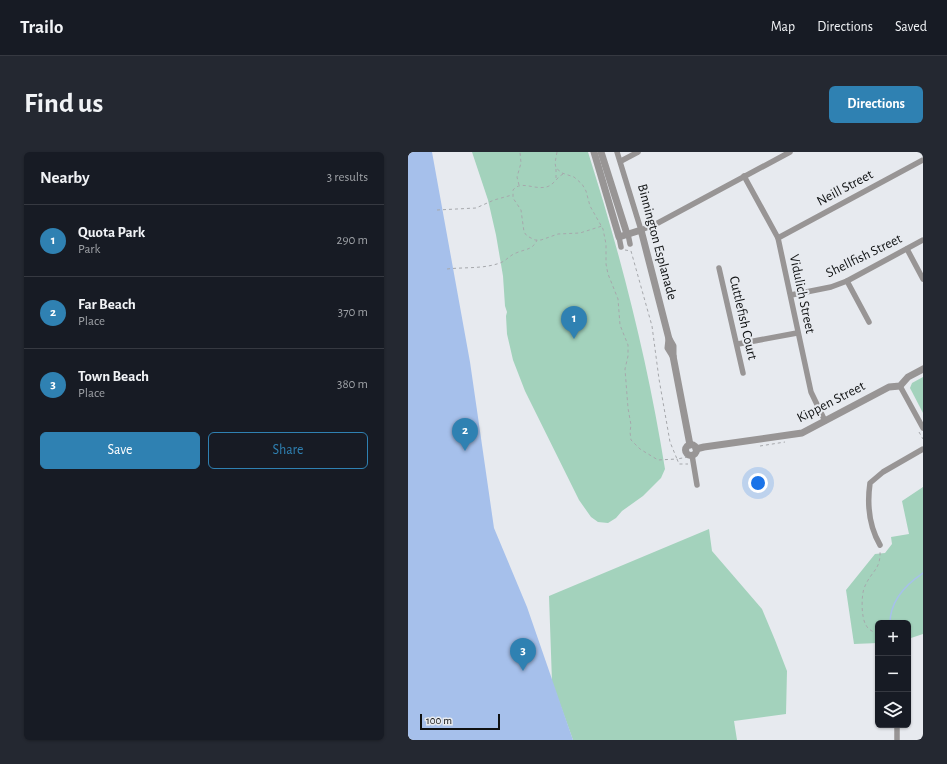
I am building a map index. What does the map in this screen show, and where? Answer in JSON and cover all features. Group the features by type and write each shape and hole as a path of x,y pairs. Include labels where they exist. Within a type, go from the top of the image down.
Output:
{"street":[{"path":"594,152 623,249"},
{"name":"Binnington Esplanade","path":"601,152 630,244"},
{"name":"Binnington Esplanade","path":"617,152 641,230 669,339 668,348 673,356 697,484"},
{"path":"620,161 638,152"},
{"path":"619,237 653,225 790,152"},
{"name":"Neill Street","path":"778,238 923,160"},
{"name":"Vidulich Street","path":"744,176 778,238 791,296 797,333 811,392 825,421"},
{"name":"Shellfish Street","path":"791,296 831,288 923,240"},
{"path":"906,249 923,279"},
{"name":"Cuttlefish Court","path":"719,268 738,344 743,373"},
{"path":"847,281 869,322"},
{"path":"738,344 797,333"},
{"name":"Kippen Street","path":"692,451 704,447 802,433 889,387 900,386 908,377 923,369"},
{"path":"900,386 921,430"},
{"path":"880,545 872,527 868,498 870,483 882,472 923,449"},
{"path":"897,728 897,740"}],"path":[{"path":"519,185 517,177 521,163 520,152"},
{"path":"556,180 555,163 557,152"},
{"path":"556,168 564,174 574,177 582,184 586,191 591,208 602,226 606,244 606,264 608,274 618,299 620,325 628,345 628,356 625,368 628,408 631,425 630,438 632,442 640,449 661,460 677,459 692,451"},
{"path":"564,174 546,187 538,188 519,185 513,190 512,195 515,203 521,210 524,232 529,237 537,240 558,234 580,233 602,226"},
{"path":"437,210 476,208 494,200 512,195"},
{"path":"447,269 484,267 500,263 516,253 530,248 537,240"},
{"path":"623,249 631,251 649,315 670,442 678,463 681,465 693,463"},
{"path":"921,430 923,439"},
{"path":"756,446 786,442"},
{"path":"875,632 869,629 865,623 862,598 865,586 877,569 880,561 880,545"}],"green space":[{"path":"472,152 588,152 612,230 642,349 665,469 661,478 643,496 608,523 598,522 591,517 579,500 525,391 513,360 507,334 507,312 505,306 503,276 496,235 488,200"},
{"path":"923,377 923,413 910,388 912,383"},
{"path":"923,487 923,634 911,638 911,620 875,620 875,643 854,644 846,590 875,554 885,553 892,544 891,537 909,534 902,501"},
{"path":"709,529 712,551 762,609 775,640 787,671 786,714 734,721 737,740 573,740 552,682 549,596"}],"water":[{"path":"408,152 432,152 470,362 494,528 527,607 573,740 408,740"}],"waterway":[{"path":"890,620 893,608 900,594 910,583 923,573"}],"place":[{"name":"Quota Park","path":"574,339"},
{"name":"Far Beach","path":"465,451"},
{"name":"Town Beach","path":"523,671"}]}
